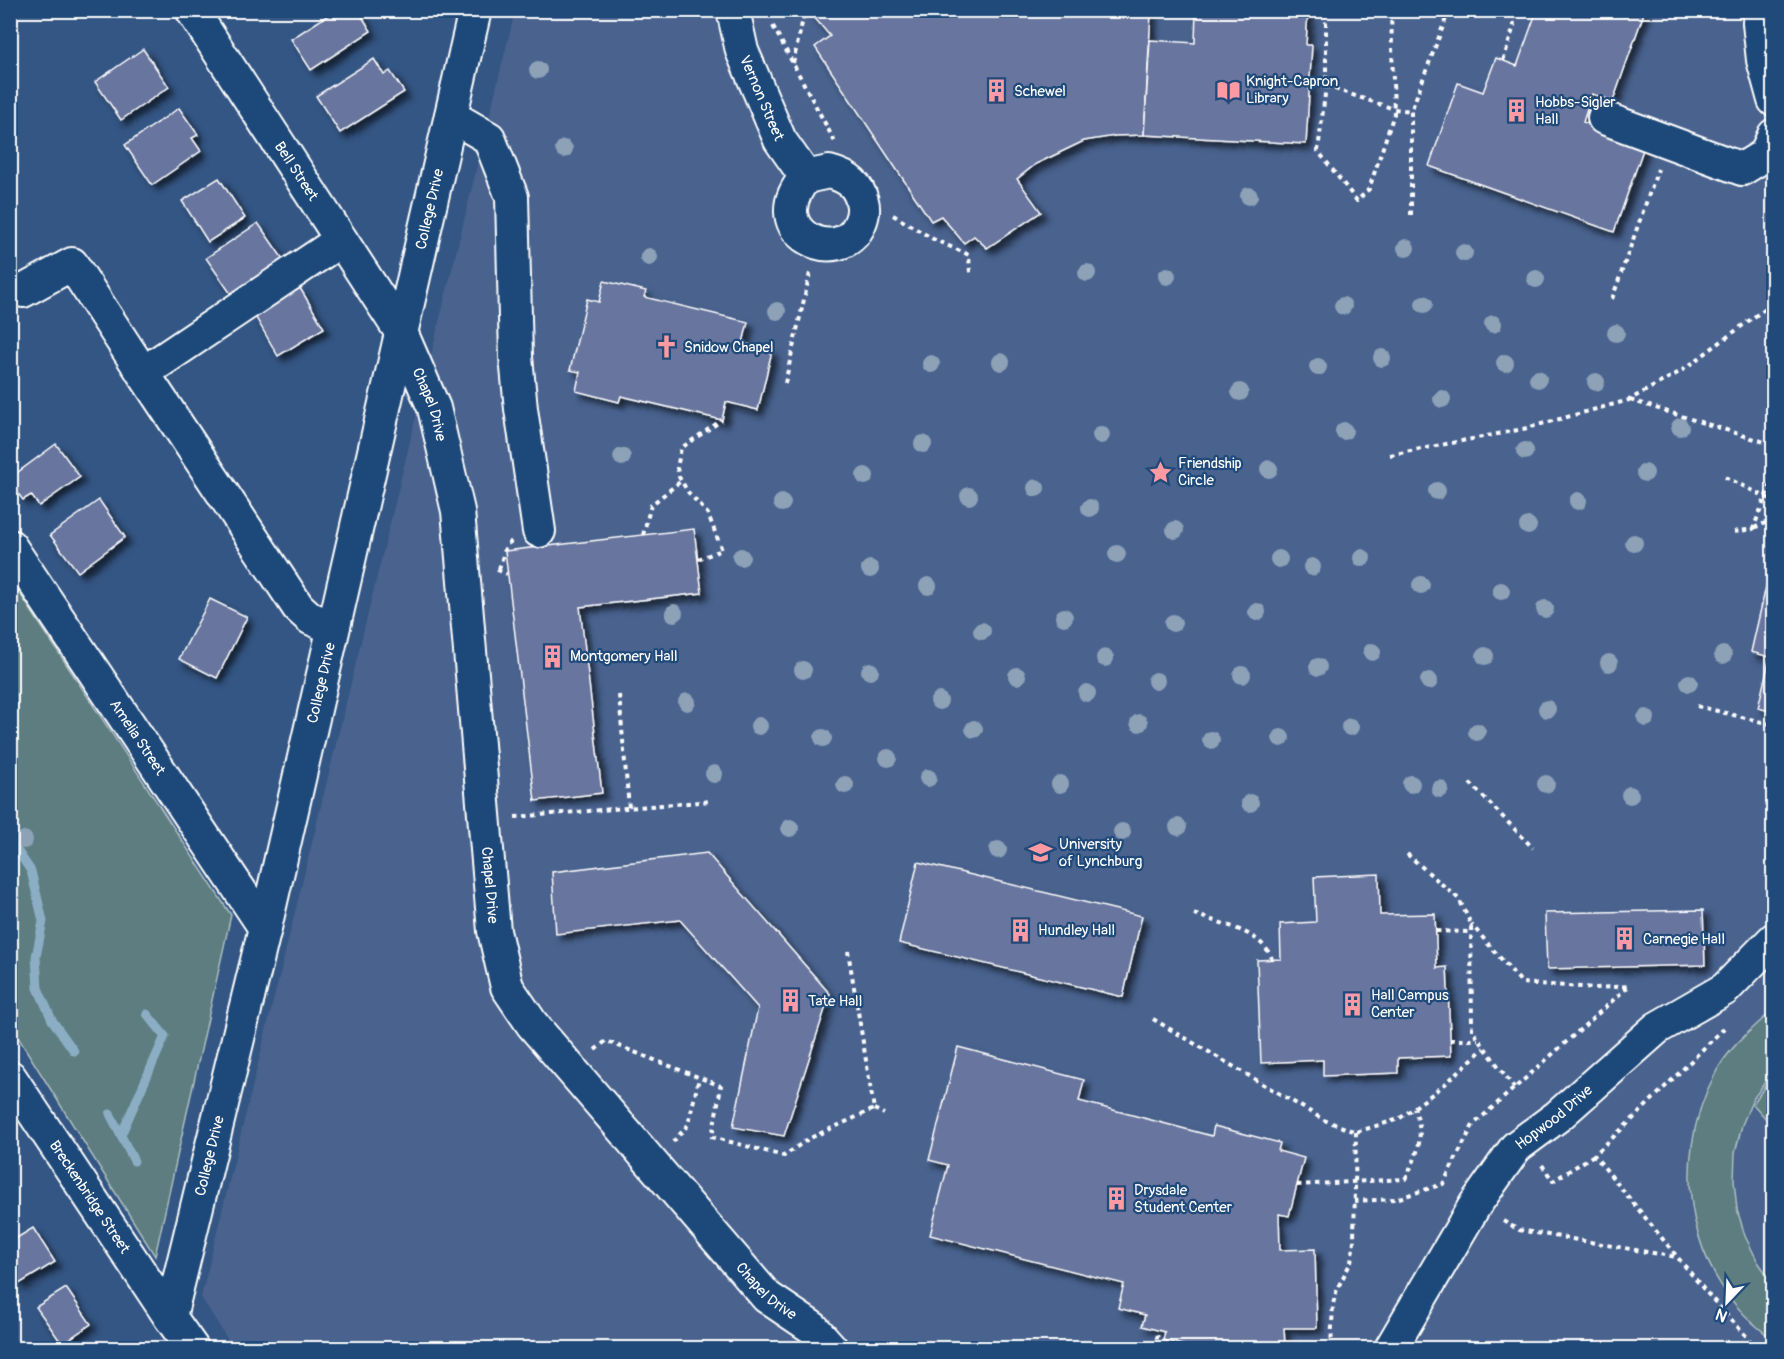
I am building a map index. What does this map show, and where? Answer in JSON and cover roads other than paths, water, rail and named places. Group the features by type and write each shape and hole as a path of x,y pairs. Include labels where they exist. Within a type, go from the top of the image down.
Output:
{"street":[{"name":"Bell Street","path":"192,10 401,332"},
{"name":"College Drive","path":"170,1317 265,928 475,10"},
{"name":"Vernon Street","path":"733,10 742,51 780,140 806,177"},
{"path":"1760,10 1763,60 1773,100"},
{"path":"451,116 489,138 512,197 516,357 521,409 539,531"},
{"path":"1604,118 1742,170 1765,155 1773,135"},
{"path":"143,373 341,240"},
{"path":"23,291 72,264 298,607 310,618 333,628"},
{"name":"Chapel Drive","path":"401,332 434,408 458,511 494,931 507,987 532,1024 767,1297 822,1338"},
{"name":"Amelia Street","path":"10,546 265,928"},
{"name":"Hopwood Drive","path":"1391,1348 1475,1205 1516,1147 1558,1116 1657,1028 1725,989 1773,939"},
{"name":"Breckenbridge Street","path":"10,1077 170,1317"},
{"path":"170,1317 192,1348"}],"waterway":[{"path":"10,840 31,871 43,921 36,957 38,988 52,1020 74,1051"},
{"path":"121,1135 165,1036 147,1014"},
{"path":"110,1114 134,1161"}],"place":[{"name":"Knight-Capron Library","path":"1228,90"},
{"name":"Schewel","path":"996,91"},
{"name":"Hobbs-Sigler Hall","path":"1517,111"},
{"name":"Snidow Chapel","path":"666,347"},
{"name":"Friendship Circle","path":"1160,472"},
{"name":"Montgomery Hall","path":"552,656"},
{"name":"University of Lynchburg","path":"1041,853"},
{"name":"Hundley Hall","path":"1020,930"},
{"name":"Carnegie Hall","path":"1625,939"},
{"name":"Tate Hall","path":"790,1001"},
{"name":"Hall Campus Center","path":"1353,1004"},
{"name":"Drysdale Student Center","path":"1116,1199"}]}
